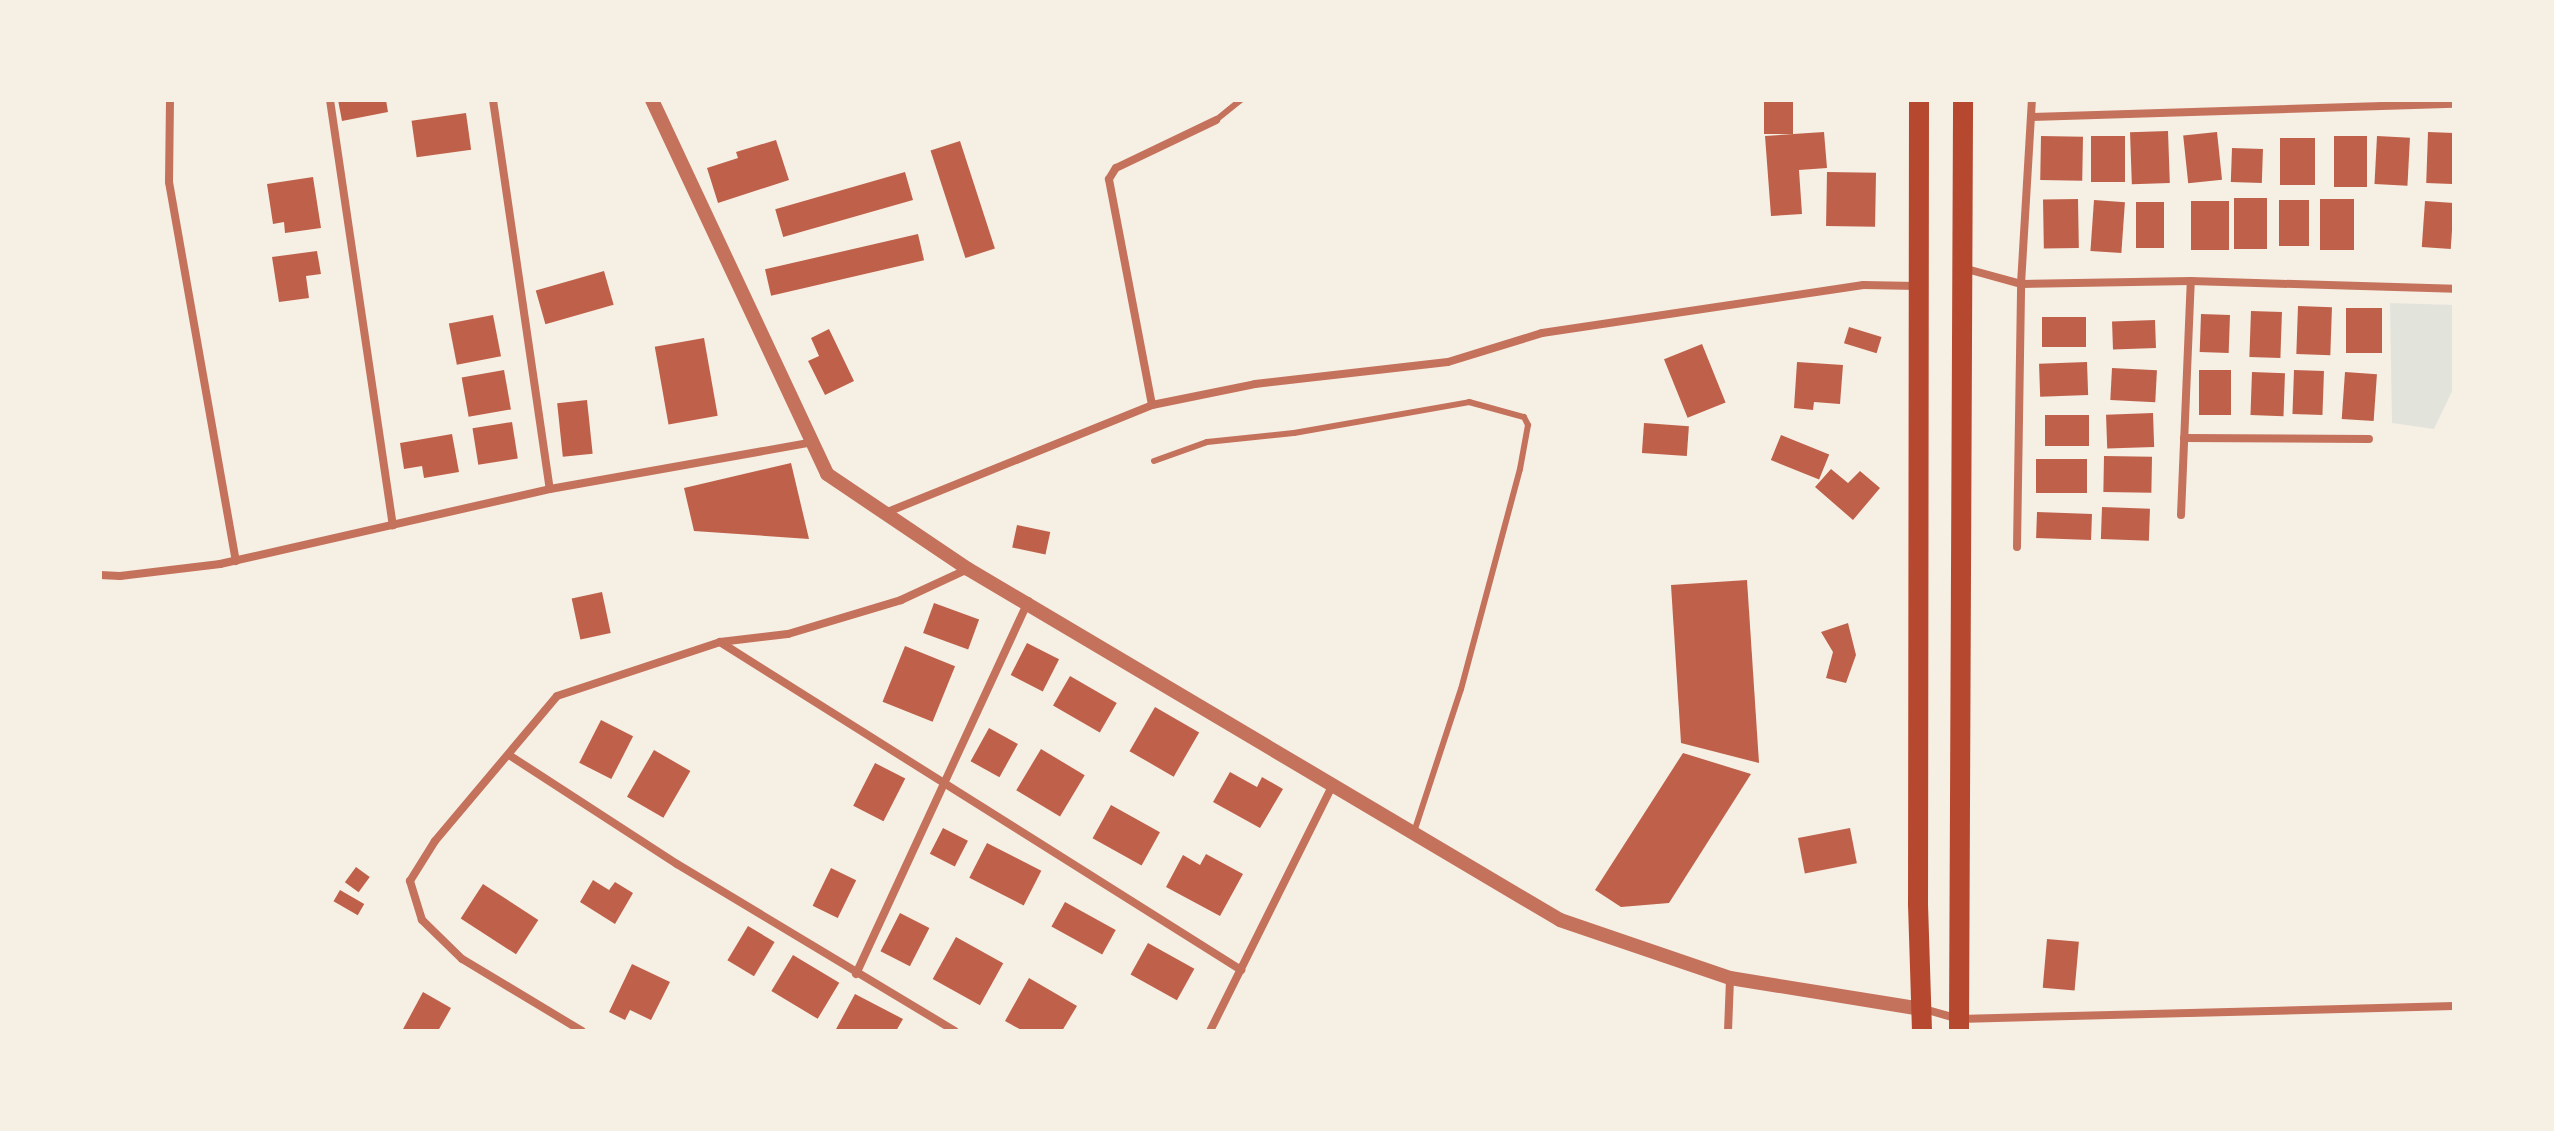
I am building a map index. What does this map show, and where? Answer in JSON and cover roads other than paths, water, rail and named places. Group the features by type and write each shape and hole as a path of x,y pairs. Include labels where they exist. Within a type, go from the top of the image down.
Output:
{"main road":[{"path":"1919,100 1918,904 1922,1031"},
{"path":"1959,1025 1963,100"}],"street":[{"path":"170,100 169,182 236,561"},
{"path":"330,100 393,525"},
{"path":"493,100 550,489"},
{"path":"652,100 827,474 968,569 1028,601 1560,920 1730,978 1922,1009 1959,1025 2454,1006"},
{"path":"2017,547 2021,284 2032,100"},
{"path":"2032,117 2454,104"},
{"path":"1152,405 1109,179 1126,163 1216,120"},
{"path":"1962,268 2021,284 2191,281 2454,289"},
{"path":"2181,515 2191,281"},
{"path":"885,513 1152,405 1255,384 1448,362 1558,331 1863,285 1917,286"},
{"path":"2184,438 2369,439"},
{"path":"100,575 120,576 236,561 550,489 813,442"},
{"path":"582,1031 462,959 422,920 410,881 435,841 557,696 720,642 788,634 901,600 968,569"},
{"path":"856,974 1028,601"},
{"path":"720,642 1241,970"},
{"path":"509,755 856,974 951,1030"},
{"path":"1210,1031 1333,784"},
{"path":"1728,1031 1730,978"}],"lane":[{"path":"1216,120 1241,100"},
{"path":"1154,461 1207,442 1294,433 1469,402 1524,417 1528,425 1525,443 1489,586 1461,689 1414,832"}]}
